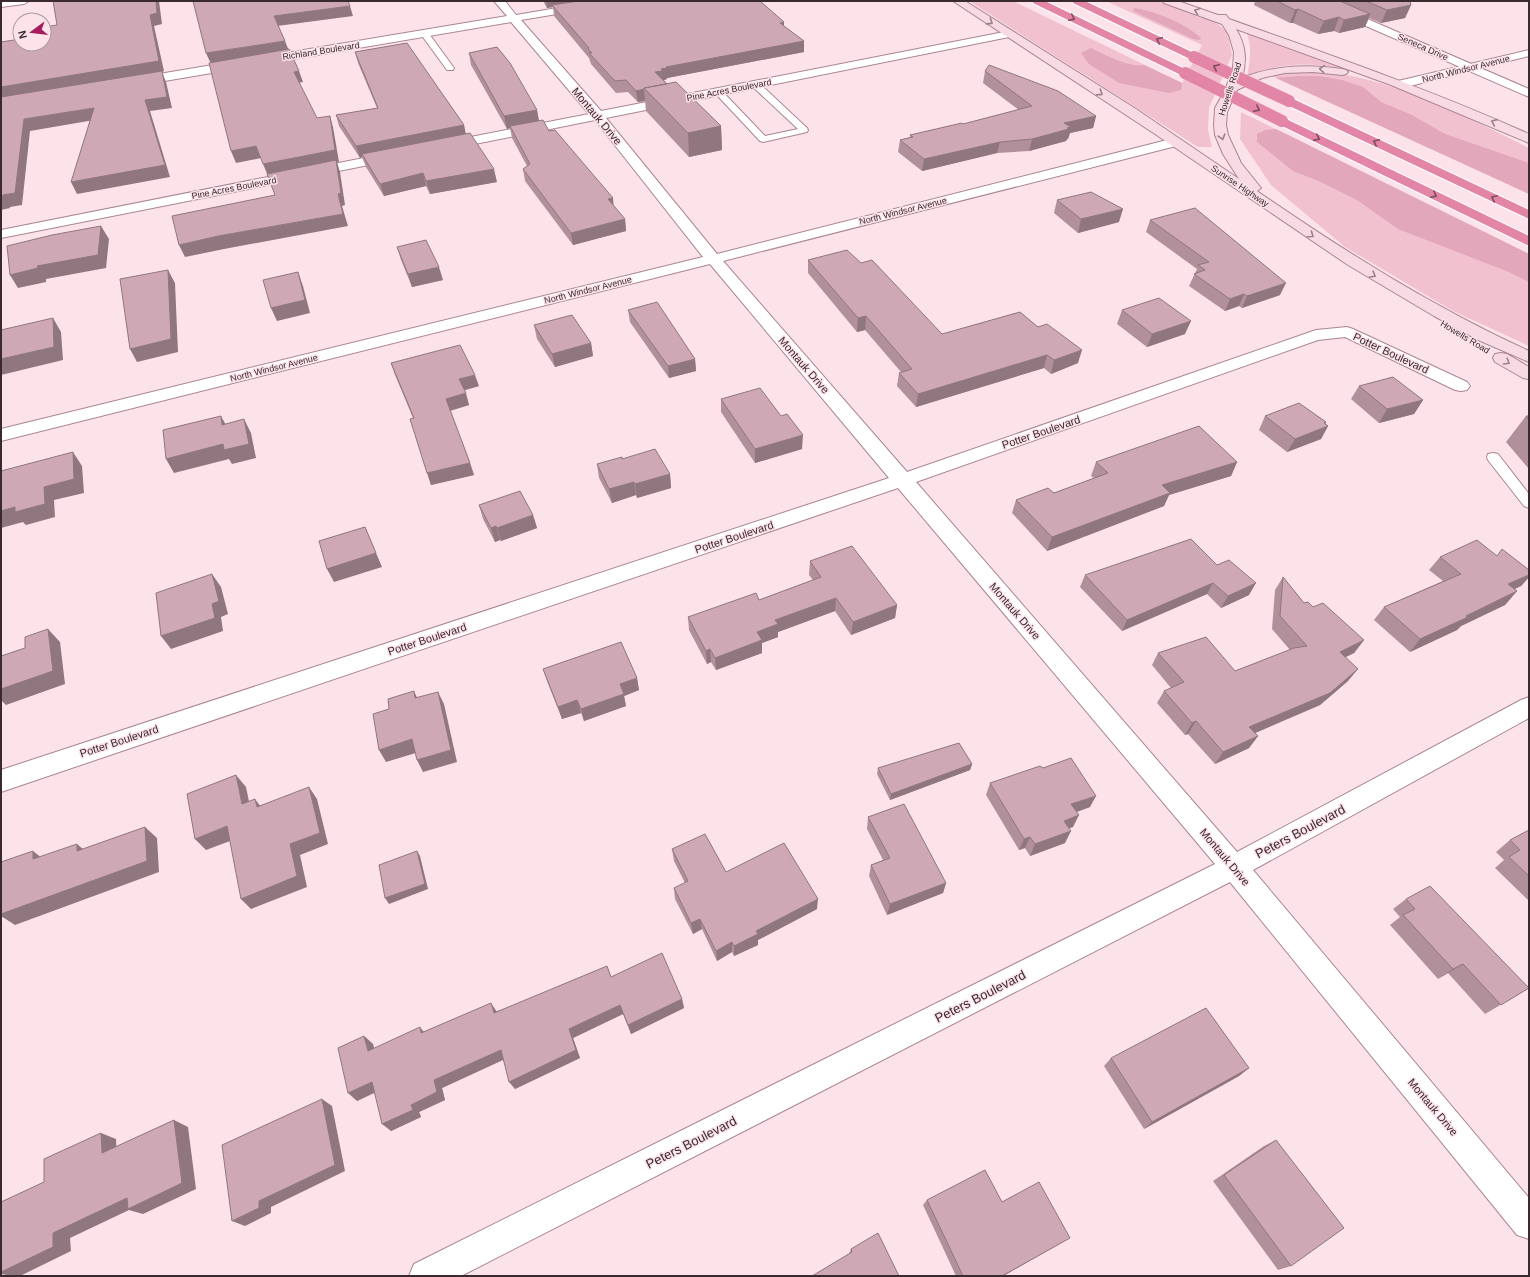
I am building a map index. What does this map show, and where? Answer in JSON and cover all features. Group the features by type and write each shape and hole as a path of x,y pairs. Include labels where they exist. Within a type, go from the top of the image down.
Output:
{"highway":[{"path":"1037,1 1529,242"},
{"path":"1076,1 1529,215"}],"main road":[{"name":"Sunrise Highway","path":"958,1 1175,142 1341,256 1405,295 1484,336 1529,357"},
{"path":"1168,1 1402,84 1453,104 1529,139"},
{"name":"Howells Road","path":"1211,6 1234,33 1239,46 1240,60 1232,88 1220,114 1220,130 1225,146 1236,166 1252,186 1282,215"},
{"path":"1251,19 1347,64"},
{"path":"1232,88 1247,79 1262,74 1296,68 1342,72 1402,84"},
{"name":"Howells Road","path":"1405,295 1464,338 1529,374"}],"street":[{"path":"1,4 24,1"},
{"name":"Montauk Drive","path":"499,1 598,116 713,259 1234,867 1529,1223"},
{"name":"Richland Boulevard","path":"126,83 617,1"},
{"name":"Seneca Drive","path":"1317,1 1529,94"},
{"name":"Pine Acres Boulevard","path":"431,149 1009,34"},
{"name":"North Windsor Avenue","path":"1402,84 1529,53"},
{"name":"North Windsor Avenue","path":"1,435 713,259 1175,142"},
{"name":"Pine Acres Boulevard","path":"1,234 408,153"},
{"name":"Potter Boulevard","path":"1,781 903,480 1316,335 1347,332 1461,386"},
{"name":"Peters Boulevard","path":"426,1276 1234,867 1529,707"}],"lane":[{"path":"424,33 450,68"},
{"path":"718,92 763,139 804,130 756,85"},
{"path":"1493,457 1529,503"}],"shaded area":[{"path":"969,1 1013,1 1182,83 1202,45 1106,1 1160,1 1195,14 1194,15 1200,18 1204,17 1214,21 1228,33 1232,55 1209,108 1208,130 1212,147 1198,147"},
{"path":"1135,8 1179,23 1201,38 1200,40 1193,39 1133,11"},
{"path":"1247,34 1251,34 1344,68 1318,65 1295,65 1272,68 1247,76 1250,45"},
{"path":"1091,48 1125,63 1132,65 1144,65 1182,83 1181,90 1169,93 1119,83 1089,64 1081,53"},
{"path":"1294,70 1325,72 1356,77 1386,85 1444,107 1529,148 1529,194 1267,74"},
{"path":"1319,76 1342,80 1363,87 1381,102 1412,115 1445,134 1529,163 1529,194 1276,78"},
{"path":"1241,112 1529,254 1529,346 1453,311 1345,247 1271,185 1240,139"},
{"path":"1276,129 1529,254 1529,282 1509,272 1398,229 1357,200 1321,182 1293,171 1257,142 1257,134 1265,130"}],"building":[{"path":"53,1 156,1 157,13 150,15 159,61 1,87 1,42 12,40 12,52 52,52 52,26 57,25"},
{"path":"193,1 348,1 350,6 274,16 285,41 206,53"},
{"path":"579,1 760,1 784,22 780,23 804,41 666,67 667,68 661,69 663,71 655,72 667,84 636,91 626,80 615,81 589,53 592,53 588,49 589,48 552,5"},
{"path":"1277,1 1340,1 1370,14 1344,20 1339,17 1324,21 1298,9 1295,10"},
{"path":"1366,1 1410,1 1411,5 1387,10"},
{"path":"407,43 464,125 356,146 336,115 378,108 355,52"},
{"path":"497,47 510,63 537,110 504,116 469,53"},
{"path":"289,49 299,71 294,72 317,118 330,116 335,150 263,164 256,146 231,151 209,63"},
{"path":"989,65 1058,91 1096,116 1064,123 1071,127 1067,128 1069,129 1032,139 1000,142 924,159 900,140 913,137 910,135 963,124 1032,106 985,71"},
{"path":"162,71 167,97 145,100 165,165 71,182 94,108 24,119 15,193 3,195 1,197 1,97"},
{"path":"676,82 721,126 688,133 644,88"},
{"path":"543,120 549,131 555,130 613,198 608,199 625,219 571,233 523,169 530,164 510,126"},
{"path":"470,133 494,169 426,181 423,173 380,184 362,154"},
{"path":"336,160 341,193 338,194 343,214 218,236 179,245 172,216 275,195 267,174"},
{"path":"1091,192 1123,209 1081,219 1057,200"},
{"path":"1195,208 1286,283 1247,296 1244,294 1230,299 1194,274 1205,270 1198,265 1209,262 1150,220"},
{"path":"101,226 98,255 37,266 38,268 10,275 7,246 52,235"},
{"path":"426,240 439,267 408,274 397,247"},
{"path":"847,250 861,263 872,260 942,334 1020,312 1038,327 1047,324 1082,350 1054,360 1047,355 918,394 899,373 912,369 866,316 858,318 808,260"},
{"path":"168,270 171,339 130,349 120,279"},
{"path":"298,272 305,300 271,308 263,280"},
{"path":"1159,298 1191,321 1152,334 1122,310"},
{"path":"657,302 695,359 668,366 628,310"},
{"path":"572,315 591,343 552,354 534,325"},
{"path":"53,318 54,347 1,359 1,330"},
{"path":"460,345 475,375 459,379 466,393 446,399 470,463 427,473 410,419 414,418 391,363"},
{"path":"1393,377 1423,400 1387,409 1359,386"},
{"path":"760,388 781,416 787,414 803,435 755,449 721,399"},
{"path":"1299,403 1326,422 1324,423 1328,426 1295,439 1265,416"},
{"path":"221,416 222,425 244,419 249,444 224,450 223,444 166,459 163,430"},
{"path":"1199,426 1237,462 1162,485 1170,493 1052,537 1016,500 1048,488 1054,493 1108,473 1096,462"},
{"path":"655,449 670,474 635,484 634,482 609,489 597,464 622,457 622,459"},
{"path":"73,452 74,479 44,487 45,504 15,512 15,507 1,511 1,471"},
{"path":"520,491 533,515 497,528 496,526 491,528 479,505"},
{"path":"365,527 376,553 327,569 319,541"},
{"path":"1191,539 1217,565 1229,560 1256,583 1228,596 1213,583 1127,620 1085,575"},
{"path":"1477,540 1497,556 1502,549 1529,570 1529,575 1508,584 1517,591 1466,616 1468,617 1420,639 1384,607 1461,574 1440,557"},
{"path":"852,546 897,605 853,622 836,598 775,620 778,624 757,632 762,640 715,658 710,649 706,651 688,617 756,593 759,600 821,577 810,561"},
{"path":"212,574 219,601 212,604 215,618 161,636 156,593"},
{"path":"1283,577 1304,603 1308,602 1313,607 1323,603 1364,640 1340,652 1358,669 1330,693 1249,727 1258,736 1223,752 1196,721 1192,723 1164,691 1184,682 1158,653 1206,637 1235,671 1294,648 1307,646 1280,616"},
{"path":"48,629 53,671 1,689 1,656 25,648 25,637"},
{"path":"621,642 637,678 620,684 624,694 581,709 577,700 558,707 543,669"},
{"path":"414,691 415,698 438,692 451,750 417,760 412,739 379,750 373,714 389,709 388,699"},
{"path":"959,743 972,764 891,794 878,768"},
{"path":"1071,758 1096,796 1071,804 1079,815 1064,821 1071,831 1035,844 1030,837 1024,839 990,783 1040,766 1043,768"},
{"path":"236,775 242,804 255,799 257,807 309,787 320,833 290,844 297,876 241,899 227,826 195,839 187,794"},
{"path":"904,804 946,883 890,904 871,865 890,858 868,817"},
{"path":"145,827 147,861 1,914 1,862 33,851 33,859 77,844 77,851"},
{"path":"1529,830 1529,876 1509,857 1520,850 1510,840"},
{"path":"705,834 726,872 784,843 818,899 756,931 758,934 734,946 732,942 716,951 700,919 691,923 674,888 688,881 672,849"},
{"path":"417,851 425,884 385,898 379,865"},
{"path":"1430,886 1529,988 1501,1005 1463,964 1453,969 1403,915 1415,909 1406,899"},
{"path":"662,953 682,999 628,1025 620,1005 569,1029 576,1050 509,1082 501,1050 434,1080 437,1092 411,1105 413,1110 382,1124 372,1082 348,1093 338,1048 364,1036 368,1051 420,1027 421,1033 491,1003 494,1013 607,966 611,977"},
{"path":"1206,1008 1249,1068 1152,1122 1111,1058"},
{"path":"322,1099 335,1165 259,1201 259,1208 232,1221 222,1145"},
{"path":"174,1120 182,1183 128,1209 127,1198 53,1233 53,1247 1,1272 1,1202 44,1182 44,1159 101,1133 102,1153"},
{"path":"1276,1140 1344,1228 1291,1266 1224,1175"},
{"path":"985,1170 1002,1202 1039,1182 1070,1238 1002,1276 963,1276 927,1200"},
{"path":"878,1233 899,1276 812,1276 852,1252 851,1249"}]}
